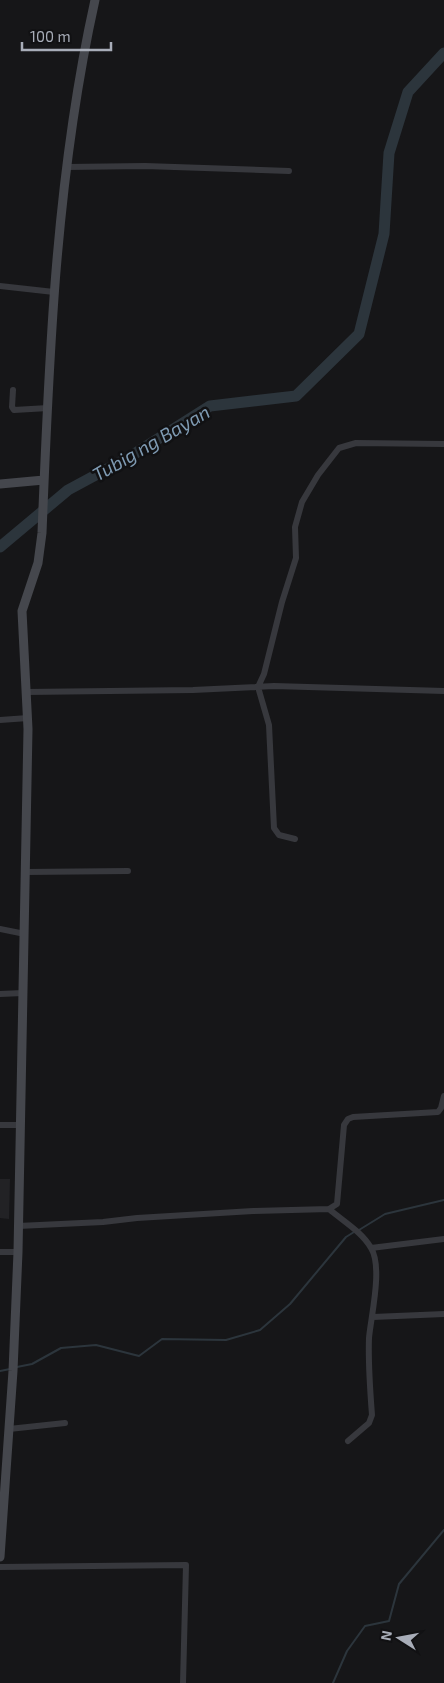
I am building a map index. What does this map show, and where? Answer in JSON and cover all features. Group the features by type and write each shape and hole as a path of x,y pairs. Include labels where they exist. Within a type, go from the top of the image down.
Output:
{"main road":[{"path":"0,1556 4,1446 9,1429 18,1252 28,718 22,611 38,563 43,509 54,292 75,102 95,0"},
{"path":"0,484 44,480"}],"street":[{"path":"67,167 145,166 289,171"},
{"path":"0,286 54,292"},
{"path":"13,390 12,407 14,410 48,408"},
{"path":"295,839 280,835 274,828 269,725 258,687 264,674 282,602 296,558 295,527 302,502 318,475 339,448 356,443 444,444"},
{"path":"26,692 193,690 258,687 444,691"},
{"path":"0,720 28,718"},
{"path":"26,872 128,871"},
{"path":"0,929 25,934"},
{"path":"0,994 22,993"},
{"path":"18,1226 103,1222 253,1210 329,1210 337,1204 344,1126 348,1119 354,1117 438,1112 444,1096"},
{"path":"0,1125 20,1125"},
{"path":"329,1210 365,1240 376,1259 373,1317 369,1347 372,1415 369,1423 348,1441"},
{"path":"371,1248 444,1239"},
{"path":"0,1252 18,1252"},
{"path":"373,1317 444,1314"},
{"path":"9,1429 65,1423"},
{"path":"0,1568 186,1565 183,1683"}],"shaded area":[{"path":"0,1179 10,1179 9,1219 0,1218"}],"waterway":[{"name":"Tubig ng Bayan","path":"0,547 68,490 131,456 210,406 296,396 359,334 384,234 389,153 408,92 444,53"},
{"path":"359,1230 385,1214 444,1200"},
{"path":"17,1367 32,1364 61,1348 96,1345 139,1356 162,1339 226,1340 260,1330 290,1304 346,1237 354,1232"},
{"path":"0,1371 10,1369"},
{"path":"333,1683 347,1651 365,1626 389,1621 399,1584 444,1530"}]}
